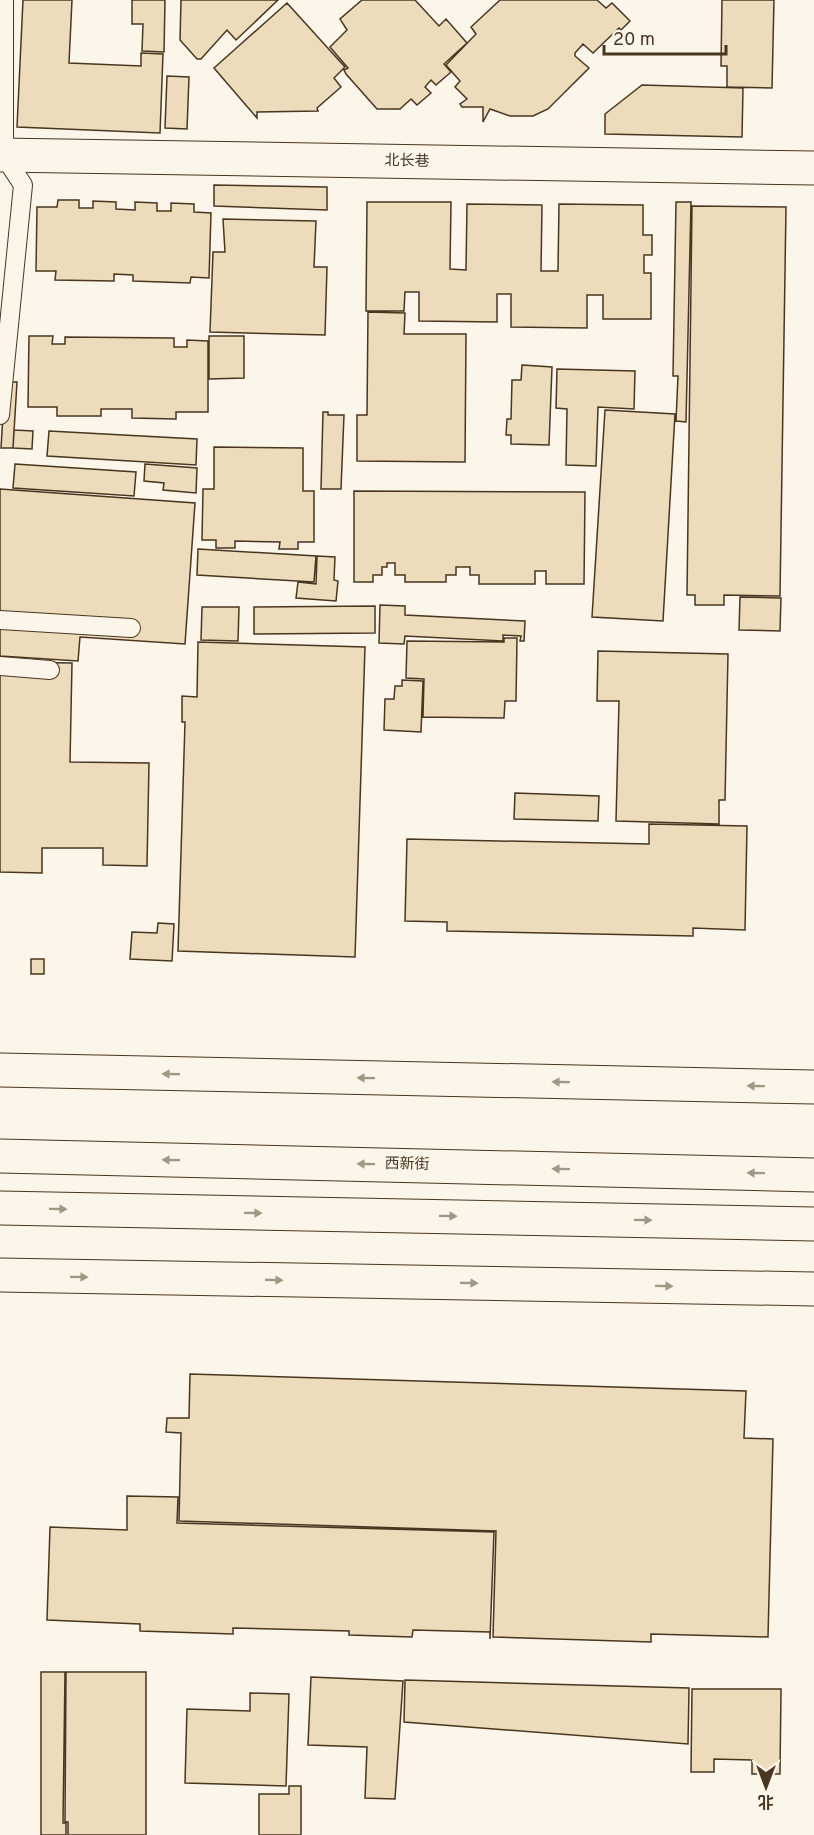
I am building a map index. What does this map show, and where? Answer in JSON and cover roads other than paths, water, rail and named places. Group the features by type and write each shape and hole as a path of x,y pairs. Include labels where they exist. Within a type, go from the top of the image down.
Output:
{"street":[{"name":"北长巷","path":"2,155 814,168"},
{"path":"0,1070 814,1087"},
{"name":"西新街","path":"0,1156 814,1175"},
{"path":"0,1208 814,1224"},
{"path":"0,1275 814,1289"}],"lane":[{"path":"0,415 23,185 2,155 4,0"},
{"path":"0,620 131,628"},
{"path":"0,666 50,670"}]}
